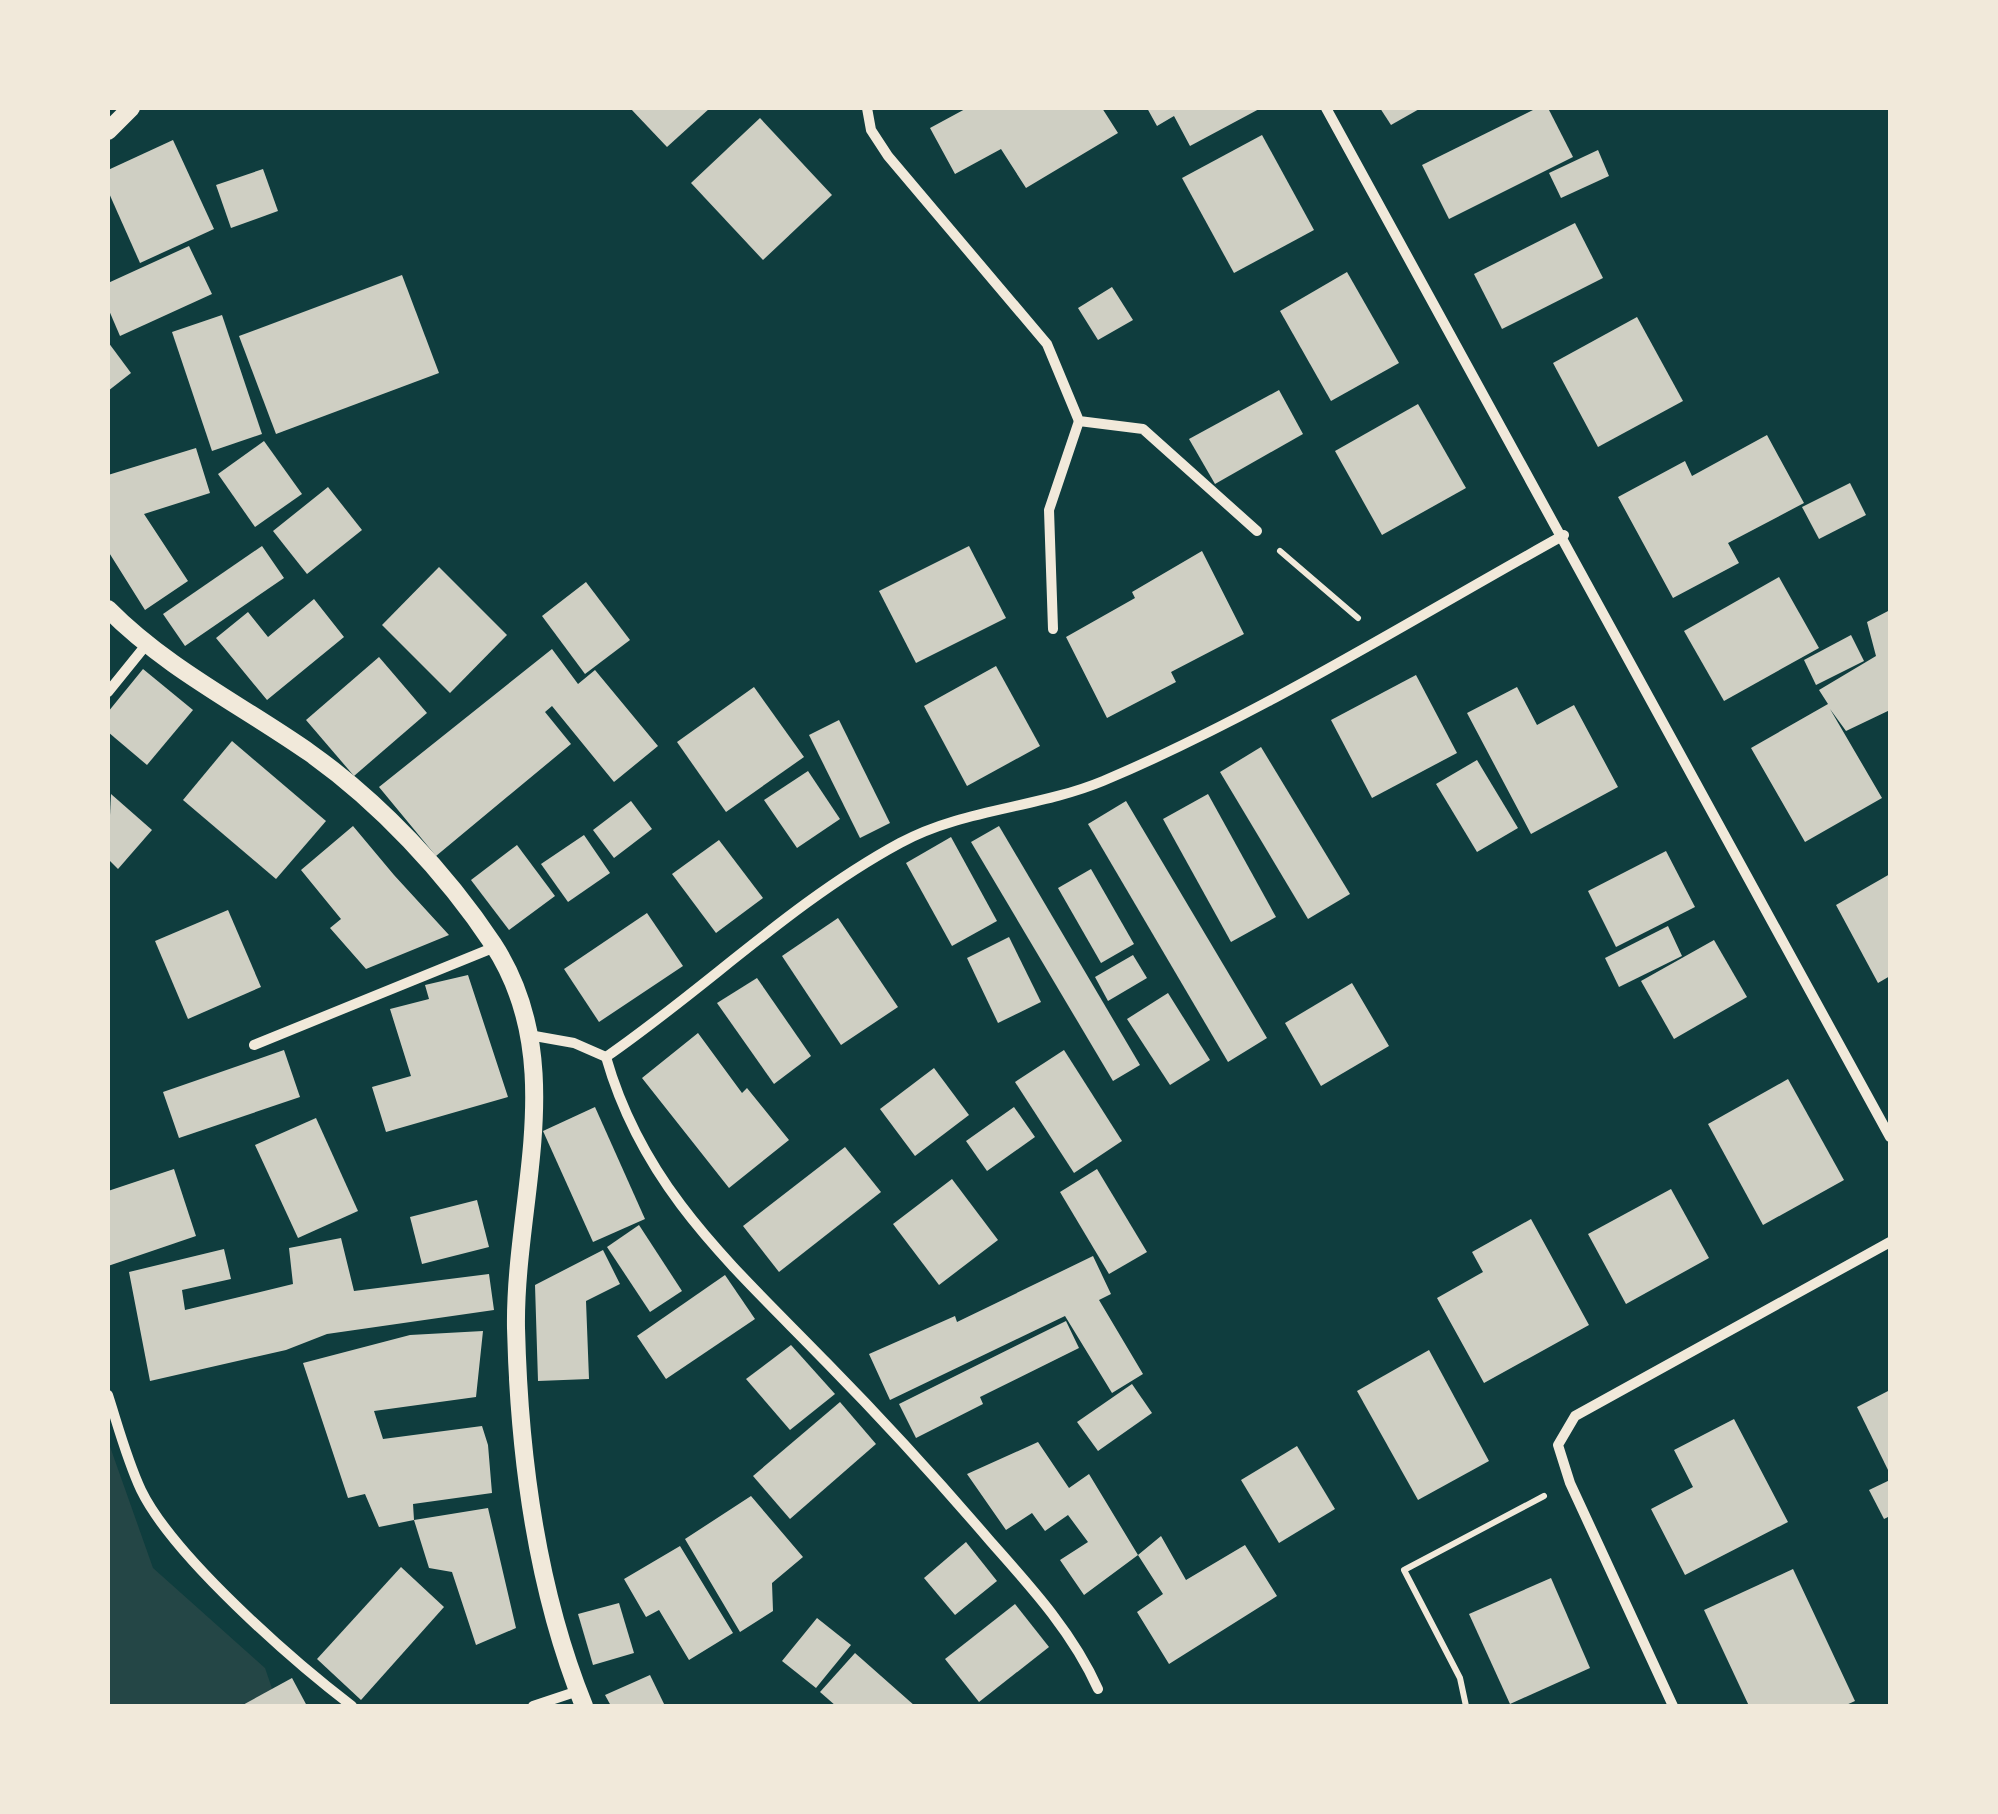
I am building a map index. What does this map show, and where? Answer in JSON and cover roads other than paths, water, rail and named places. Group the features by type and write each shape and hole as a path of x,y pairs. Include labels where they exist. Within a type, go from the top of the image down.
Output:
{"street":[{"path":"108,131 131,108"},
{"path":"867,108 871,130 888,156 1047,344 1079,422 1049,510 1053,629"},
{"path":"1326,108 1564,535 1890,1137"},
{"path":"1079,422 1143,428 1256,531"},
{"path":"606,1057 822,892 902,842 945,824 1060,797 1141,764 1564,535"},
{"path":"108,609 146,644 347,782 434,870 495,947 529,1035 534,1147 518,1294 518,1359 542,1560 581,1699 533,1706"},
{"path":"108,692 146,644"},
{"path":"254,1045 495,947"},
{"path":"529,1035 574,1043 606,1057 627,1118 669,1194 731,1267 889,1427 1049,1608 1084,1658 1098,1690"},
{"path":"1673,1706 1570,1483 1558,1444 1575,1416 1890,1242"},
{"path":"108,1395 142,1492 168,1529 265,1632 352,1706"}]}
